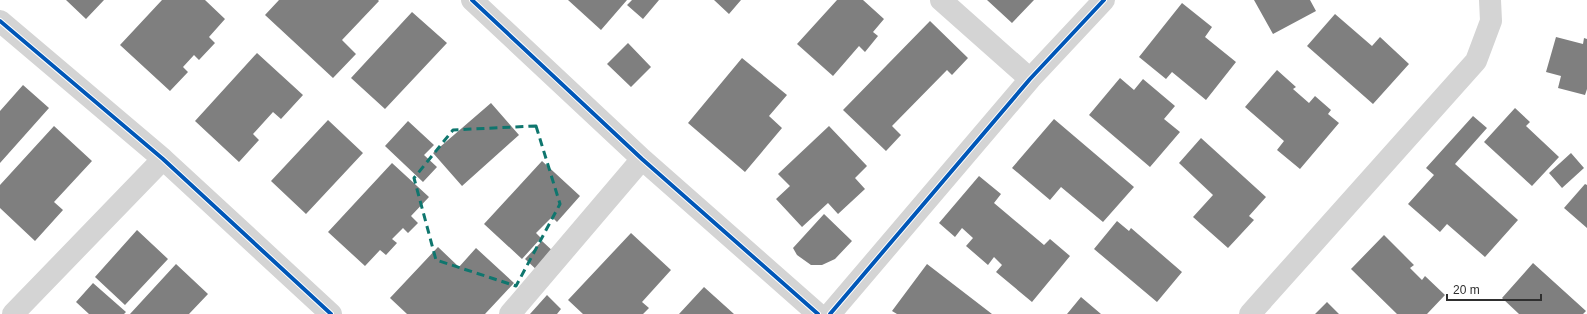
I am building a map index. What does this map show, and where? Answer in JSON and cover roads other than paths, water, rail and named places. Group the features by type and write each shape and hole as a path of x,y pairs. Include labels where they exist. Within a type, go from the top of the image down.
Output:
{"street":[{"path":"472,0 642,159 818,314"},
{"path":"941,0 1030,79"},
{"path":"830,314 1030,79 1104,0"},
{"path":"1250,314 1476,61 1491,21 1490,0"},
{"path":"0,21 163,160 331,314"},
{"path":"510,314 642,159"},
{"path":"13,314 163,160"}]}
